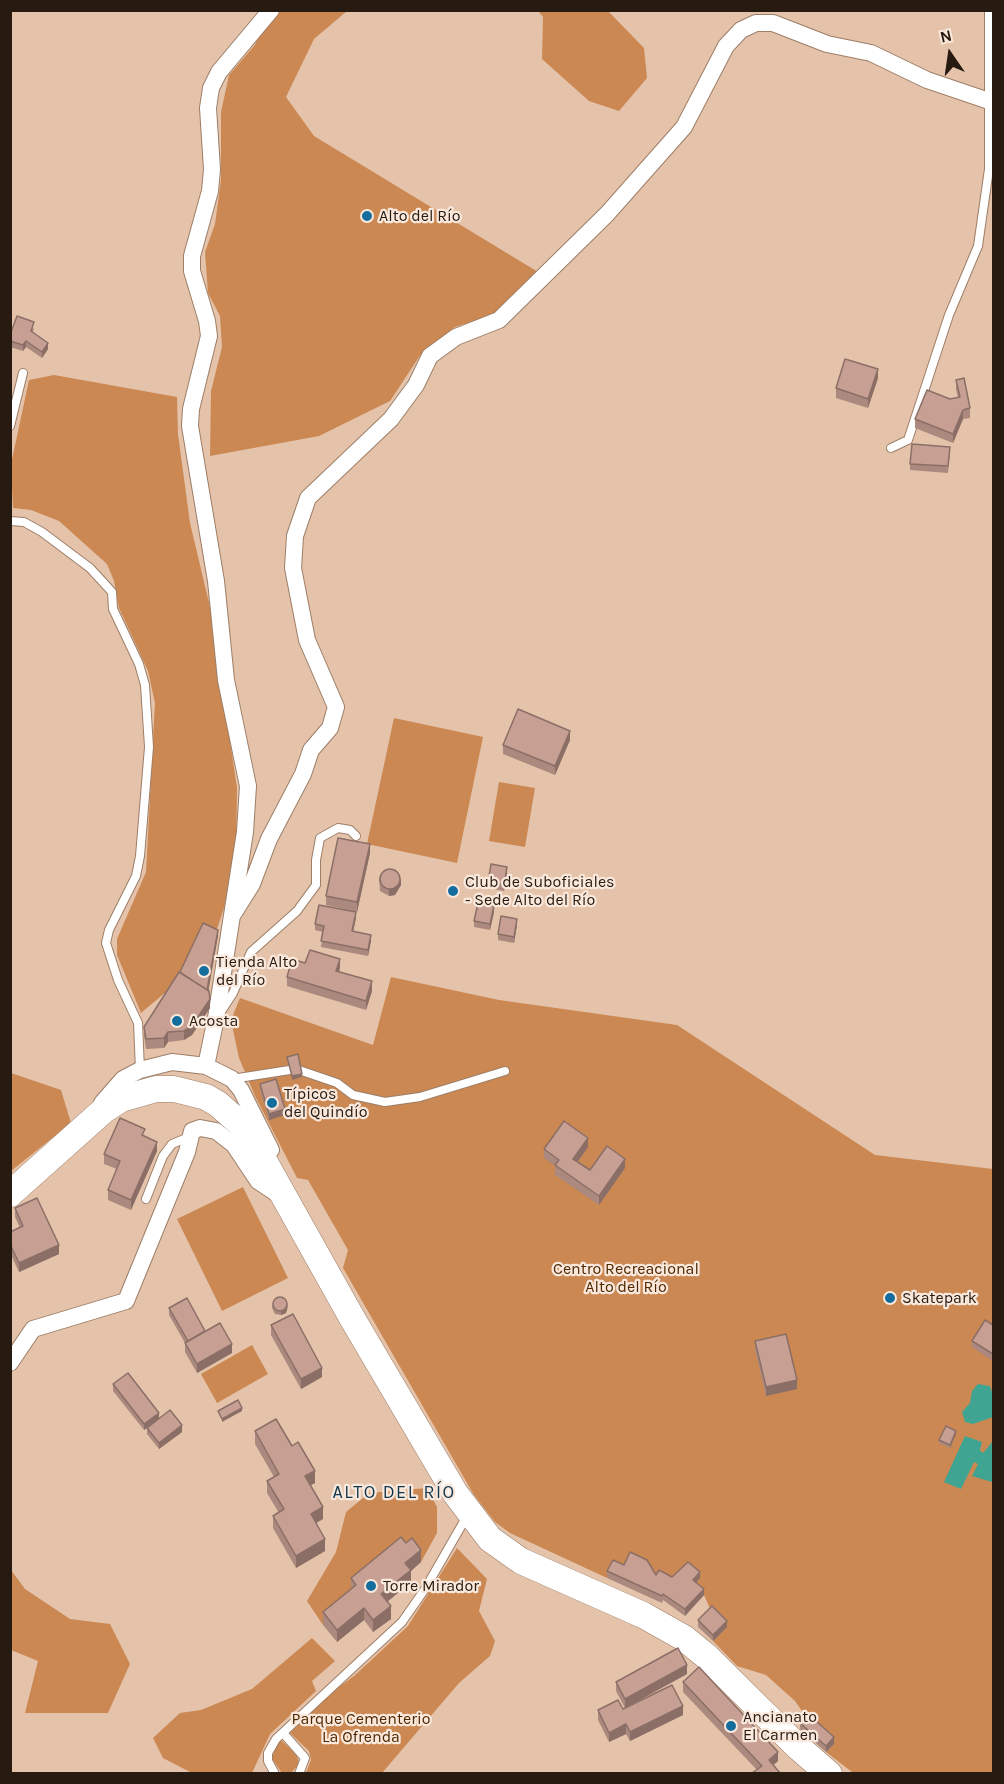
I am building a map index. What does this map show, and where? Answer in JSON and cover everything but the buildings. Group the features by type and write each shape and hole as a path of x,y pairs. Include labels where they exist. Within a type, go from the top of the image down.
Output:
{"main road":[{"path":"10,1194 82,1129 121,1099 138,1093 174,1089 206,1097 243,1126 342,1300 469,1513 504,1551 643,1615 684,1638 706,1656 798,1747 829,1773"}],"street":[{"path":"206,1066 216,1018 245,832 248,786 226,680 216,581 190,426 191,409 209,336 207,321 192,271 192,256 210,191 212,169 208,108 212,88 219,72 271,10"},
{"path":"232,916 252,884 269,839 303,774 310,750 330,728 336,707 307,640 293,568 296,536 308,498 391,419 416,385 430,356 456,337 499,320 607,213 684,127 726,46 741,30 756,24 773,24 827,44 872,53 927,80 989,101"},
{"path":"82,1129 123,1079 140,1070 172,1062 206,1066 232,1079 250,1107 342,1300"},
{"path":"10,1363 33,1329 126,1301 187,1152 192,1131 200,1128 216,1131 234,1146 258,1180 287,1200"}],"lane":[{"path":"891,448 908,440 949,315 978,246 989,169 989,10"},
{"path":"10,426 23,373"},
{"path":"10,521 24,522 42,531 90,568 112,592 113,609 139,664 145,685 149,747 140,856 135,876 109,930 106,943 118,980 138,1023 140,1070"},
{"path":"216,1018 233,993 251,952 297,910 316,885 316,860 320,838 338,828 350,830 356,836"},
{"path":"232,1079 296,1069 337,1083 352,1095 385,1102 420,1097 505,1071"},
{"path":"146,1199 163,1156 172,1144 189,1137"},
{"path":"275,1773 268,1761 268,1753 276,1739 402,1622 425,1589 469,1513"},
{"path":"283,1732 305,1758 299,1773"}],"green space":[{"path":"274,11 347,11 314,39 286,97 314,136 538,272 499,313 455,327 421,354 390,401 319,436 210,456 211,391 222,347 220,316 208,293 205,252 215,224 221,180 221,112 229,75 254,46"},
{"path":"538,11 608,11 644,48 647,78 619,111 589,101 542,59 543,17"},
{"path":"54,375 177,397 178,434 190,523 210,607 237,788 236,849 224,908 215,935 179,981 141,1013 117,955 117,939 146,872 155,703 148,671 119,608 114,581 107,564 59,521 31,510 13,508 11,464 29,380"},
{"path":"394,718 483,737 457,863 367,844"},
{"path":"499,782 535,788 525,847 489,841"},
{"name":"Centro Recreacional Alto del Río","path":"391,977 499,1000 677,1025 875,1155 993,1169 993,1773 852,1772 826,1752 834,1744 808,1720 795,1701 766,1675 737,1666 713,1641 712,1613 704,1595 693,1586 672,1583 613,1567 607,1578 510,1533 495,1522 474,1495 343,1268 348,1250 308,1180 297,1178 255,1096 239,1058 231,1020 240,998 373,1045"},
{"path":"11,1073 61,1090 71,1123 11,1171"},
{"path":"243,1187 288,1278 222,1311 177,1219"},
{"path":"252,1345 268,1374 217,1403 201,1374"},
{"path":"427,1488 437,1507 437,1533 421,1562 412,1550 323,1625 307,1601 336,1552 346,1512 369,1493"},
{"name":"Parque Cementerio La Ofrenda","path":"457,1548 487,1579 479,1611 495,1641 490,1656 459,1683 382,1773 306,1773 311,1760 309,1751 290,1733 328,1695 354,1676 408,1626"},
{"path":"11,1570 25,1589 70,1619 110,1624 130,1664 108,1713 25,1713 38,1661 11,1650"},
{"path":"312,1638 335,1661 312,1681 316,1691 270,1734 252,1773 192,1773 163,1758 153,1738 180,1713 201,1710 252,1689"},
{"path":"281,1740 297,1755 299,1764 291,1773 282,1773 272,1759 276,1745"}],"water":[{"path":"978,1384 990,1386 993,1395 993,1417 973,1424 965,1422 962,1412 970,1403 972,1391"},
{"path":"965,1436 982,1442 980,1450 983,1453 993,1441 992,1482 972,1476 978,1464 974,1462 961,1489 944,1482"}],"place":[{"name":"Alto del Río","path":"367,216"},
{"name":"Club de Suboficiales - Sede Alto del Río","path":"453,891"},
{"name":"Tienda Alto del Río","path":"204,971"},
{"name":"Acosta","path":"177,1021"},
{"name":"Típicos del Quindío","path":"272,1103"},
{"name":"Skatepark","path":"890,1298"},
{"name":"Torre Mirador","path":"371,1586"},
{"name":"Ancianato El Carmen","path":"731,1726"}],"district":[{"name":"ALTO DEL RÍO","path":"394,1493"}]}
